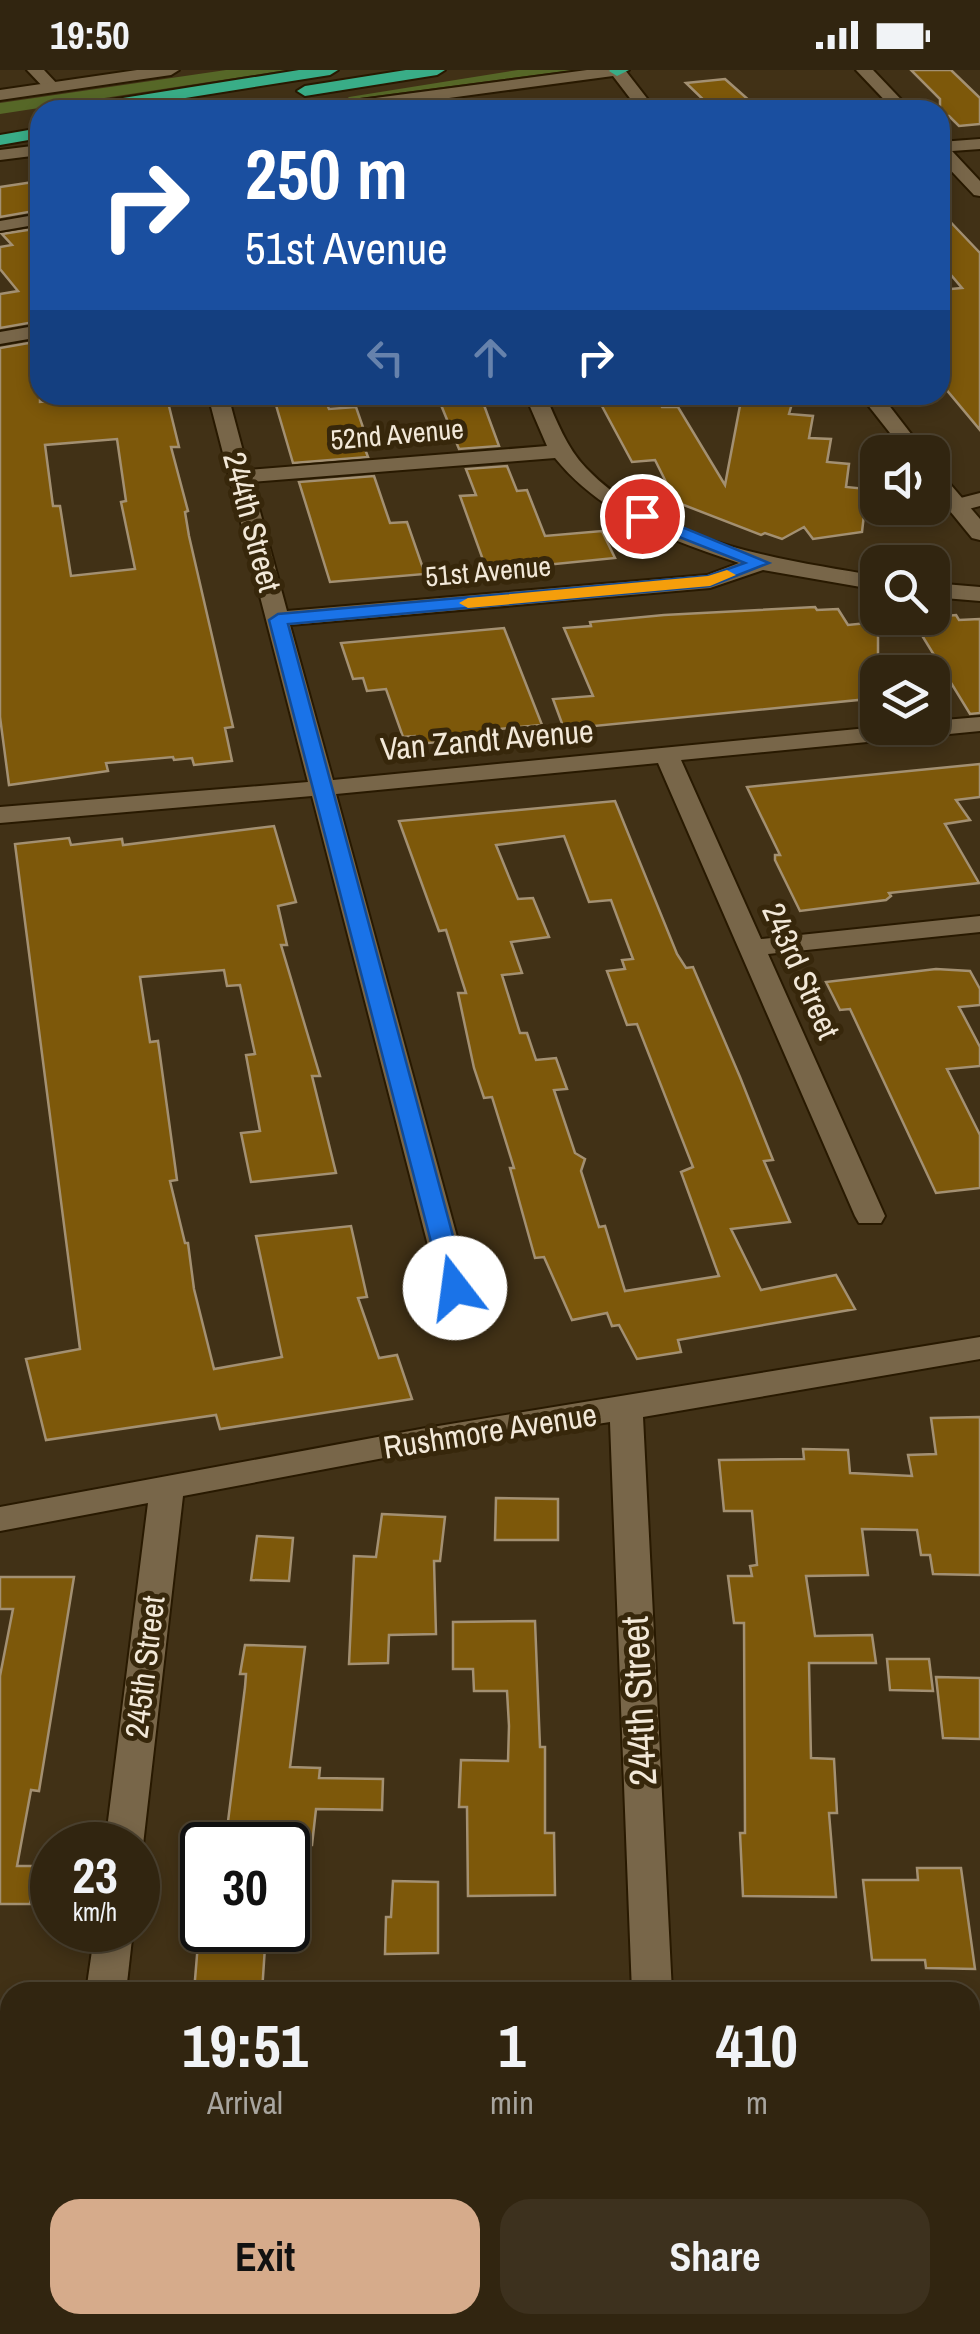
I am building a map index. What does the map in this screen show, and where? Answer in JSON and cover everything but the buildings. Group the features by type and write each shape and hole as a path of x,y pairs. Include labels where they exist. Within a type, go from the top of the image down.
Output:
{"highway":[{"path":"141,100 330,70"},
{"path":"250,100 437,70"},
{"path":"0,122 30,118"},
{"path":"0,140 30,135"}],"street":[{"path":"35,70 52,87"},
{"path":"0,95 172,70"},
{"path":"396,100 618,70 640,100"},
{"path":"864,70 892,100"},
{"path":"950,147 980,144"},
{"path":"0,156 30,152"},
{"path":"950,159 980,191"},
{"path":"0,226 30,221"},
{"path":"0,338 30,333"},
{"name":"244th Street","path":"221,405 455,1288"},
{"path":"539,405 560,451 580,473 642,516 761,563"},
{"path":"878,405 902,435"},
{"name":"52nd Avenue","path":"240,477 560,451"},
{"path":"950,497 980,532"},
{"path":"957,506 980,499"},
{"name":"51st Avenue","path":"278,620 710,581 761,563 860,580"},
{"path":"950,592 980,594"},
{"name":"Van Zandt Avenue","path":"0,816 980,724"},
{"name":"243rd Street","path":"667,756 870,1216"},
{"path":"752,948 980,924"},
{"name":"Rushmore Avenue","path":"0,1519 426,1439 626,1410 980,1348"},
{"name":"244th Street","path":"626,1410 652,1982"},
{"name":"245th Street","path":"127,1822 166,1490"},
{"path":"107,1982 111,1952"}],"green space":[{"path":"226,70 287,70 91,100 30,100 30,109 0,114 0,103"},
{"path":"518,70 573,70 345,100 349,97"}],"slow traffic":[{"path":"468,603 710,581 727,575"}],"route":[{"path":"455,1288 278,620 710,581 761,563 642,516"}]}
